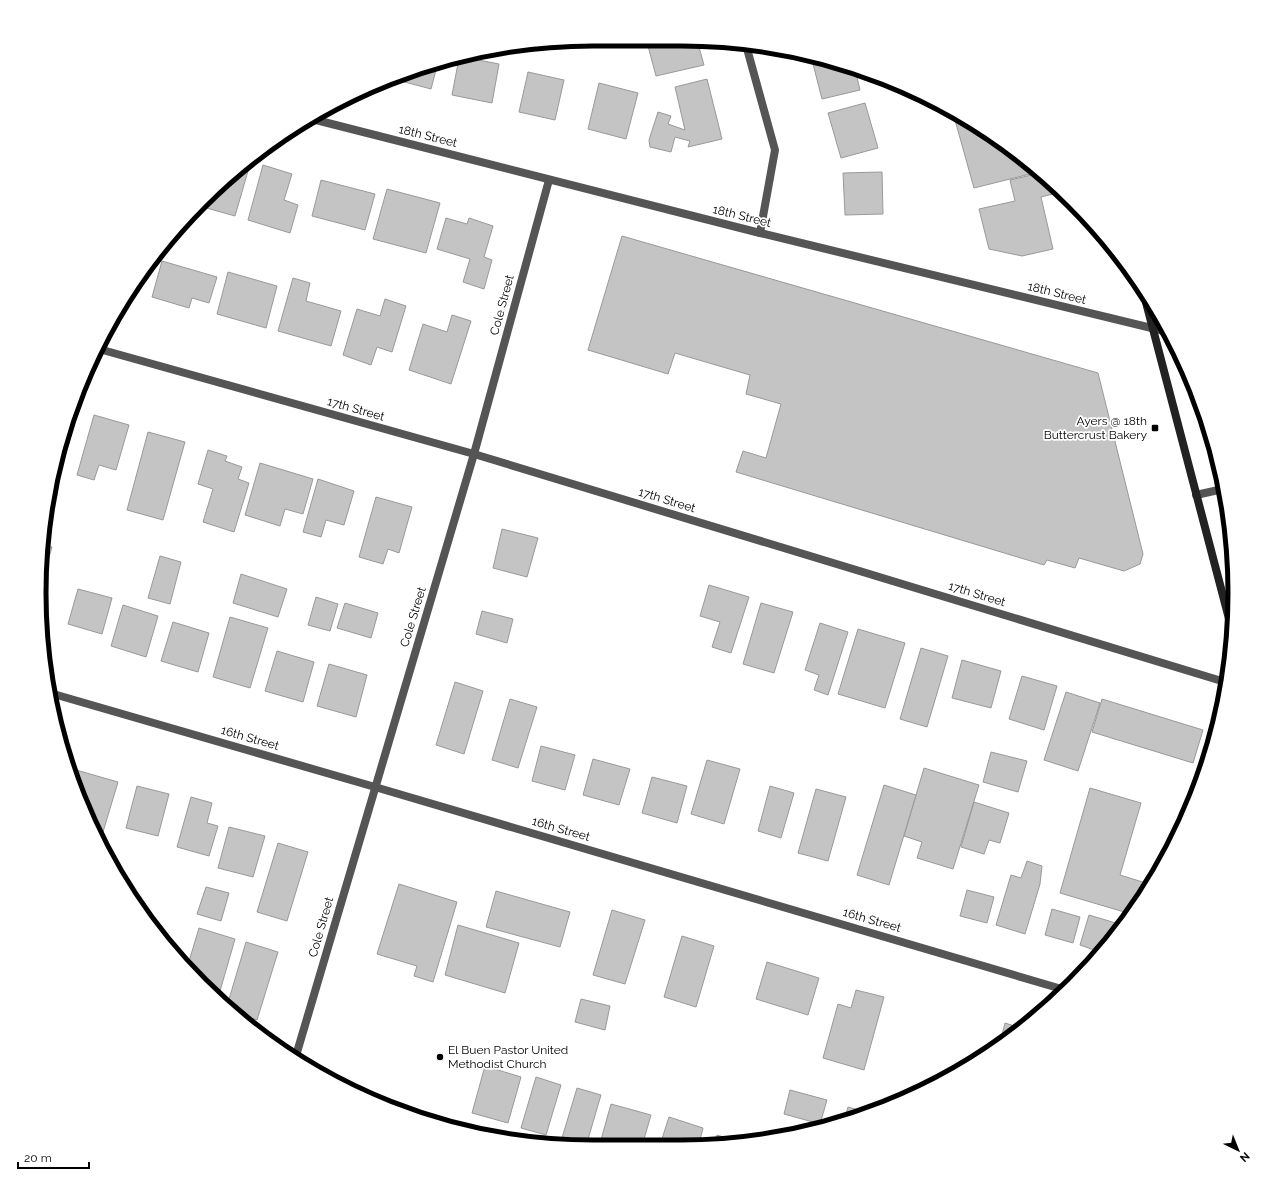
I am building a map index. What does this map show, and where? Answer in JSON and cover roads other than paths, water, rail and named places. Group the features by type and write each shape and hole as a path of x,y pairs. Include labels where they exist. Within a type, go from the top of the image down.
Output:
{"main road":[{"path":"1147,308 1196,495 1228,602"}],"street":[{"path":"748,50 775,150 760,233"},
{"name":"18th Street","path":"317,120 760,233 1161,331"},
{"name":"Cole Street","path":"297,1053 474,454 549,180"},
{"name":"17th Street","path":"103,350 474,454 1220,681"},
{"path":"1196,495 1218,490"},
{"name":"16th Street","path":"56,695 375,786 1059,988"}],"place":[{"name":"Ayers @ 18th Buttercrust Bakery","path":"1155,428"},
{"name":"El Buen Pastor United Methodist Church","path":"440,1057"}]}
